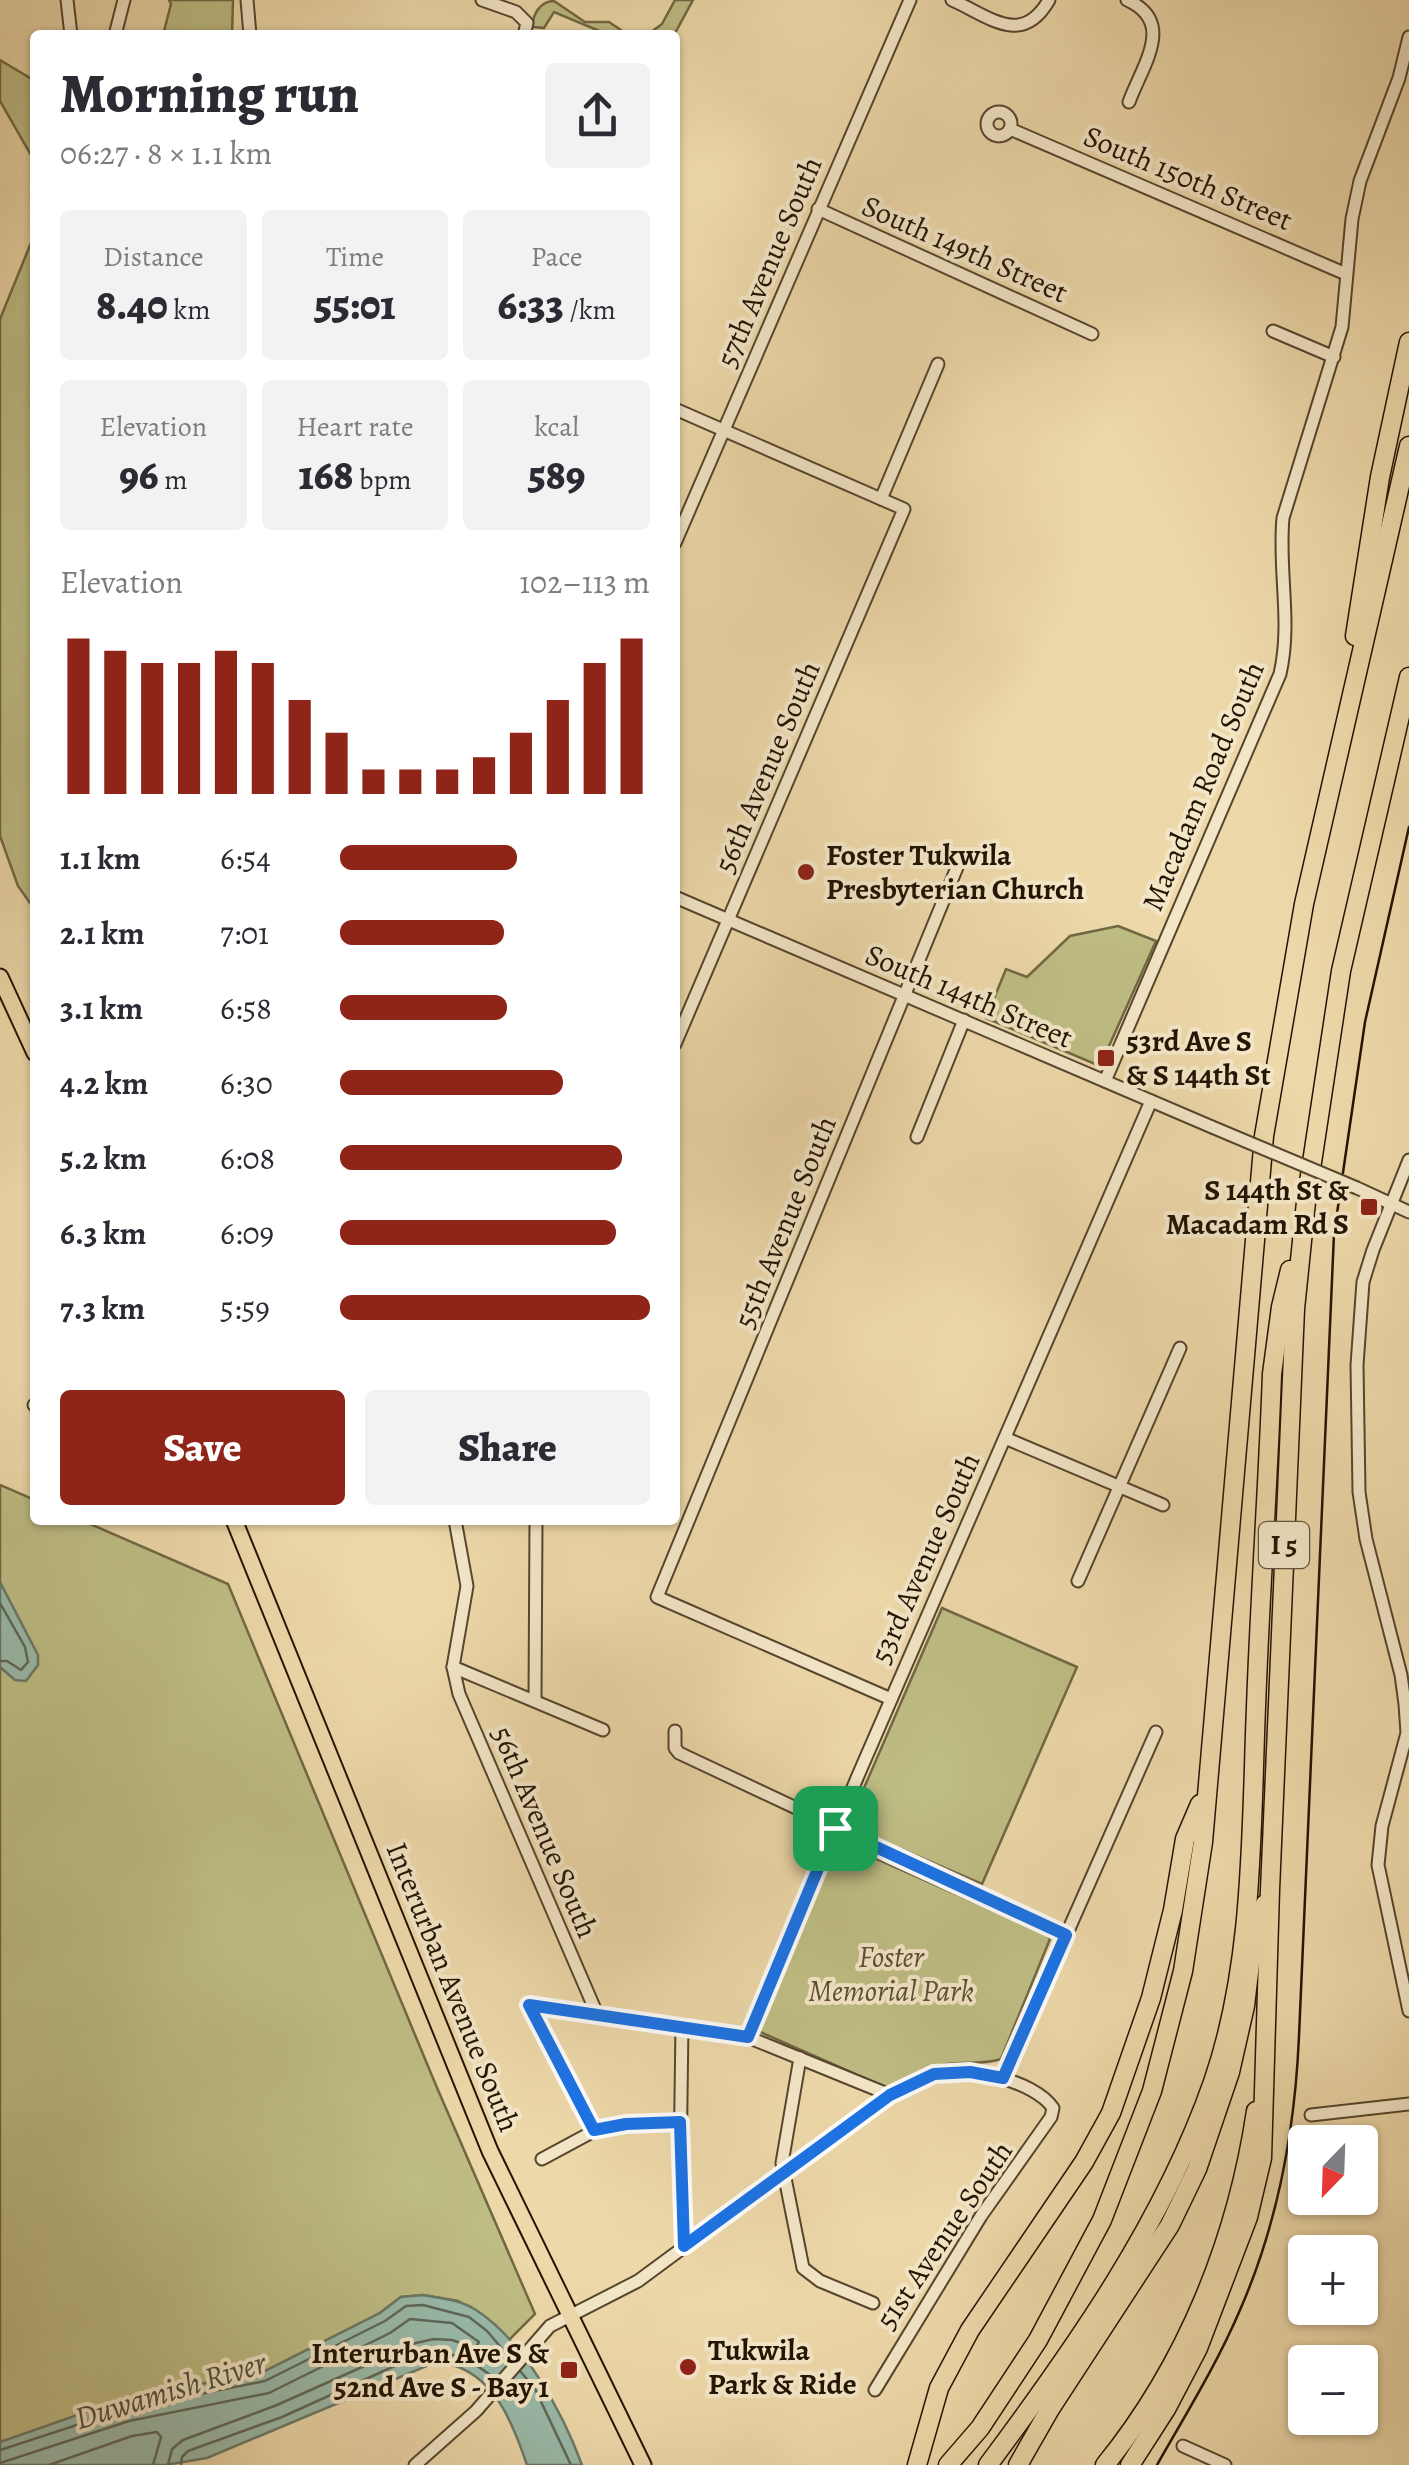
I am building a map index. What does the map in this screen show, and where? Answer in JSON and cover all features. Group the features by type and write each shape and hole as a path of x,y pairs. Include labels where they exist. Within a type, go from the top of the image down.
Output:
{"highway":[{"path":"1336,755 1380,477 1409,342"},
{"name":"I 5","path":"948,2465 980,2428 1059,2306 1102,2220 1152,2091 1182,1972 1198,1884 1264,1136 1297,941 1336,755 1409,446"},
{"name":"I 5","path":"1106,2465 1181,2350 1214,2272 1244,2176 1266,2042 1291,1373 1306,1202 1342,971 1409,677"},
{"path":"1371,837 1409,730"},
{"name":"I 5","path":"988,2465 1052,2375 1157,2213 1197,2124 1227,2032 1240,1965 1254,1796 1272,1374 1281,1307 1306,1202"},
{"path":"918,2457 939,2388 970,2330 1106,2124 1152,1998 1184,1839 1206,1789"},
{"path":"1018,2465 1170,2224 1197,2169 1221,2107 1237,2043 1253,1938 1270,1890"},
{"path":"1130,2465 1198,2348 1248,2217 1262,2158 1266,2042"}],"main road":[{"path":"0,977 30,1041"},
{"name":"Interurban Avenue South","path":"236,1525 490,2151 643,2465"}],"street":[{"path":"67,0 70,30"},
{"path":"117,30 124,0"},
{"path":"248,0 250,30"},
{"path":"482,0 516,12 525,29"},
{"name":"57th Avenue South","path":"680,532 910,0"},
{"path":"952,0 1016,26 1035,21 1049,0"},
{"path":"1127,0 1144,8 1155,30 1129,102"},
{"name":"Macadam Road South","path":"1105,1081 1280,674 1286,648 1280,548 1283,518 1342,328 1360,181 1399,78 1409,36"},
{"name":"South 150th Street","path":"1010,129 1346,274"},
{"name":"South 149th Street","path":"818,210 1092,334"},
{"path":"1273,331 1334,357"},
{"path":"680,411 881,499 938,364"},
{"name":"56th Avenue South","path":"680,1032 904,508 881,499"},
{"name":"55th Avenue South","path":"891,1700 657,1597 958,865"},
{"name":"South 144th Street","path":"680,899 1409,1212"},
{"path":"917,1137 964,1020"},
{"name":"53rd Avenue South","path":"748,2037 1152,1101"},
{"path":"1409,1160 1363,1282 1359,1482 1366,1539 1405,1704 1407,1733 1382,1826 1378,1864 1409,2010"},
{"path":"1078,1581 1180,1348"},
{"path":"1005,1438 1163,1505"},
{"path":"456,1525 467,1586 452,1667 603,1730"},
{"name":"56th Avenue South","path":"535,1700 536,1525"},
{"name":"56th Avenue South","path":"452,1667 460,1696 597,2014"},
{"path":"674,1731 679,1753 1066,1935"},
{"path":"415,2465 476,2411 550,2326 638,2281 890,2095 934,2074 970,2072 1003,2078 1156,1732"},
{"path":"594,2130 529,2005 748,2037 890,2095"},
{"path":"682,2025 684,2246"},
{"path":"800,2058 782,2154 783,2176 803,2268 820,2281 873,2303"},
{"name":"51st Avenue South","path":"875,2390 981,2216 1032,2148 1053,2108 1047,2099 1003,2078"},
{"path":"1312,2115 1409,2104"},
{"path":"542,2159 594,2130 626,2124 680,2122"},
{"path":"1183,2446 1225,2465"}],"green space":[{"path":"169,0 233,0 232,30 164,30"},
{"path":"675,0 693,0 677,30 654,30 662,24"},
{"path":"554,1 585,22 609,22 621,30 597,30 554,12 544,28 533,27 538,9"},
{"path":"0,60 30,78 30,153 0,101"},
{"path":"30,245 30,903 18,886 0,836 0,319"},
{"path":"1118,926 1156,941 1101,1064 986,1018 1006,969 1027,977 1070,936"},
{"path":"0,1485 30,1498 30,1525 92,1525 228,1584 535,2314 509,2340 494,2324 458,2301 423,2295 401,2297 380,2313 263,2372 0,2442"},
{"name":"Foster Memorial Park","path":"942,1608 1077,1667 982,1884 859,1831 851,1818"},
{"name":"Foster Memorial Park","path":"843,1844 1050,1939 1001,2059 931,2068 889,2089 758,2031 834,1853"}],"water":[{"path":"0,1582 38,1655 38,1665 26,1681 15,1680 0,1667"},
{"name":"Duwamish River","path":"423,2295 470,2307 510,2340 553,2401 582,2465 527,2465 506,2414 485,2384 471,2373 436,2362 207,2458 165,2465 0,2465 0,2442 123,2399 263,2372 380,2313 401,2297"}],"tram line":[{"path":"1157,2465 1240,2310 1265,2244 1289,2142 1299,2036 1334,1234 1365,1022 1409,827"}],"place":[{"name":"Foster Tukwila Presbyterian Church","path":"806,872"},
{"name":"53rd Ave S & S 144th St","path":"1106,1058"},
{"name":"S 144th St & Macadam Rd S","path":"1369,1207"},
{"name":"Tukwila Park & Ride","path":"688,2367"},
{"name":"Interurban Ave S & 52nd Ave S - Bay 1","path":"569,2370"}],"route":[{"path":"835,1828 1066,1935 1003,2078 970,2072 934,2074 890,2095 684,2246 680,2122 626,2124 594,2130 529,2005 748,2037 835,1828"}]}
